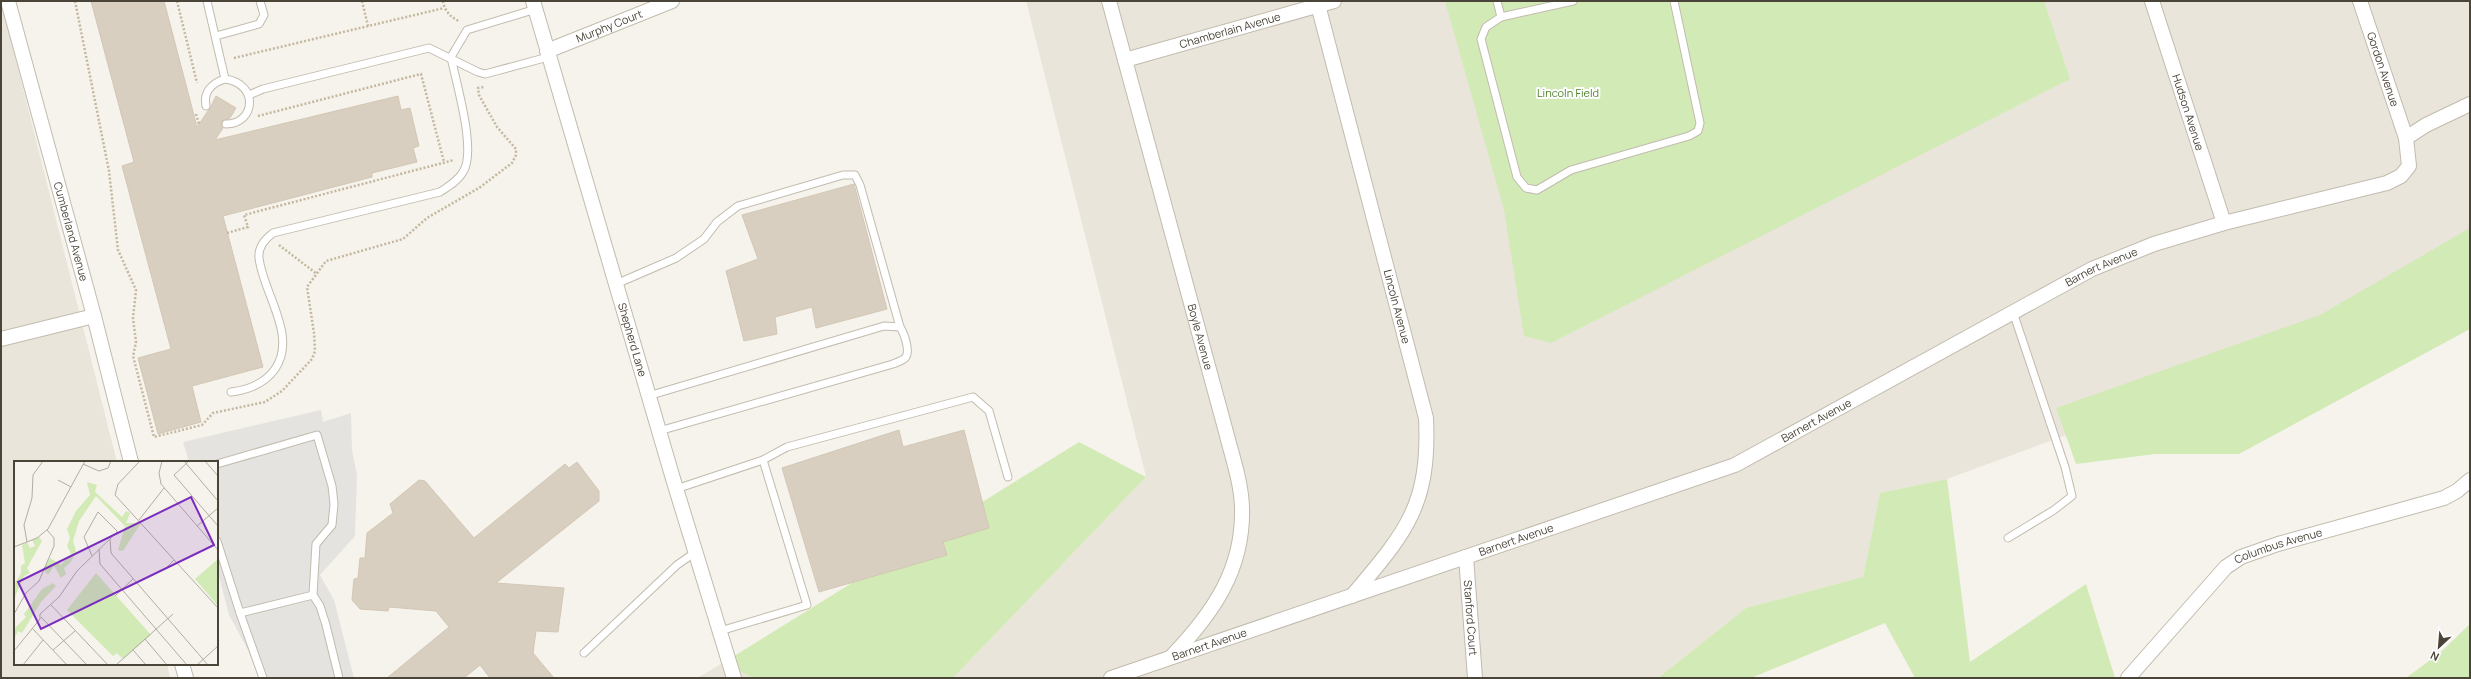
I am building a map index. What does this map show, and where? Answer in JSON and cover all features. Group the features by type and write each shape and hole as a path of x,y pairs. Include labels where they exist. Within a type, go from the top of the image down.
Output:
{"street":[{"name":"Cumberland Avenue","path":"8,1 94,316 131,461"},
{"name":"Murphy Court","path":"548,54 672,1"},
{"name":"Boyle Avenue","path":"1109,1 1226,432 1239,482 1242,507 1239,547 1226,587 1195,632 1171,657"},
{"name":"Chamberlain Avenue","path":"1125,60 1317,3 1334,1"},
{"name":"Hudson Avenue","path":"2152,1 2224,223"},
{"name":"Gordon Avenue","path":"2360,1 2406,138"},
{"name":"Lincoln Avenue","path":"1317,3 1426,418 1426,466 1415,510 1390,550 1352,596"},
{"name":"Shepherd Lane","path":"534,5 648,396 676,489 697,551 734,678"},
{"path":"2406,138 2426,125 2470,104"},
{"name":"Barnert Avenue","path":"1111,678 1735,465 2012,311 2092,269 2154,244 2224,223 2394,180 2401,176 2408,166 2406,138"},
{"path":"1,339 94,316"},
{"name":"Columbus Avenue","path":"2128,678 2226,567 2241,557 2278,544 2444,498 2457,491 2470,480"},
{"name":"Stanford Court","path":"1466,557 1475,678"},
{"path":"182,665 186,678"}],"lane":[{"path":"207,1 225,79"},
{"path":"216,36 259,24 264,16 260,1"},
{"path":"1497,1 1501,17"},
{"path":"1573,1 1501,17 1486,27 1481,39 1517,177 1526,188 1537,190 1571,170 1689,136 1698,131 1700,123 1674,1"},
{"path":"231,392 266,380 279,364 283,354 281,331 259,258 265,239 273,233 440,192 453,184 464,172 469,145 451,58 467,30 534,5"},
{"path":"249,95 263,90 429,48 485,74 548,54"},
{"path":"206,106 209,89 214,83 225,79 241,83 249,95 250,103 244,116 231,124 226,124"},
{"path":"616,284 676,258 704,239 717,222 738,206 843,176 855,175 860,185 907,353 905,358 894,364 659,431"},
{"path":"2008,538 2054,510 2072,496 2065,467 2012,311"},
{"path":"648,396 884,326 900,327"},
{"path":"676,489 763,460 787,447 973,397 989,411 1008,477"},
{"path":"218,464 317,435 332,486 334,504 332,525 316,544 313,595 320,606 326,625 339,678"},
{"path":"720,631 807,605 763,460"},
{"path":"218,544 263,678"},
{"path":"584,653 677,565 697,551"},
{"path":"240,613 313,595"}],"path":[{"path":"177,1 198,81 195,87"},
{"path":"362,1 368,26"},
{"path":"234,58 444,8"},
{"path":"253,119 256,116 421,74 444,162"},
{"path":"195,111 199,124"},
{"path":"227,233 248,227 244,215 468,156"},
{"path":"279,246 316,274"}],"shaded area":[{"path":"1,1 117,461 14,461 14,665 167,665 170,678 1,678"},
{"path":"1026,1 2470,1 2470,287 1947,479 1880,493 1863,577 1746,608 1658,678 953,678 1146,477"},
{"path":"321,410 323,422 351,413 352,450 357,475 355,536 320,575 334,600 354,678 259,678 249,652 229,615 218,573 218,461 189,461 183,442"},
{"path":"723,663 753,678 697,678"}],"green space":[{"name":"Lincoln Field","path":"1445,1 2044,1 2070,79 1551,343 1524,336 1504,210"},
{"path":"2470,228 2470,329 2239,454 2155,454 2076,464 2056,408 2320,315"},
{"path":"1079,442 1146,477 953,678 753,678 723,663"},
{"path":"1947,479 1970,662 2086,584 2115,678 1915,678 1885,623 1751,678 1658,678 1746,608 1863,577 1880,493"},
{"path":"2470,624 2470,678 2406,678 2441,652"}],"building":[{"path":"91,1 164,1 197,127 216,96 236,108 230,118 221,122 223,128 215,140 398,96 401,110 410,108 419,146 413,148 417,162 372,173 372,177 223,216 263,367 192,386 201,422 158,434 138,358 171,349 122,166 134,162"},
{"path":"854,184 887,309 816,328 812,307 775,317 777,334 744,341 726,271 758,259 742,215"},
{"path":"899,430 903,447 964,430 989,528 943,542 947,555 819,592 782,468"},
{"path":"577,462 599,491 599,501 496,583 564,588 558,632 536,631 533,653 554,678 490,678 480,665 464,678 387,678 449,627 436,611 389,607 388,611 360,609 352,600 354,579 358,578 360,558 365,558 367,533 393,513 390,504 419,480 425,481 474,538 565,464 569,468"}]}
